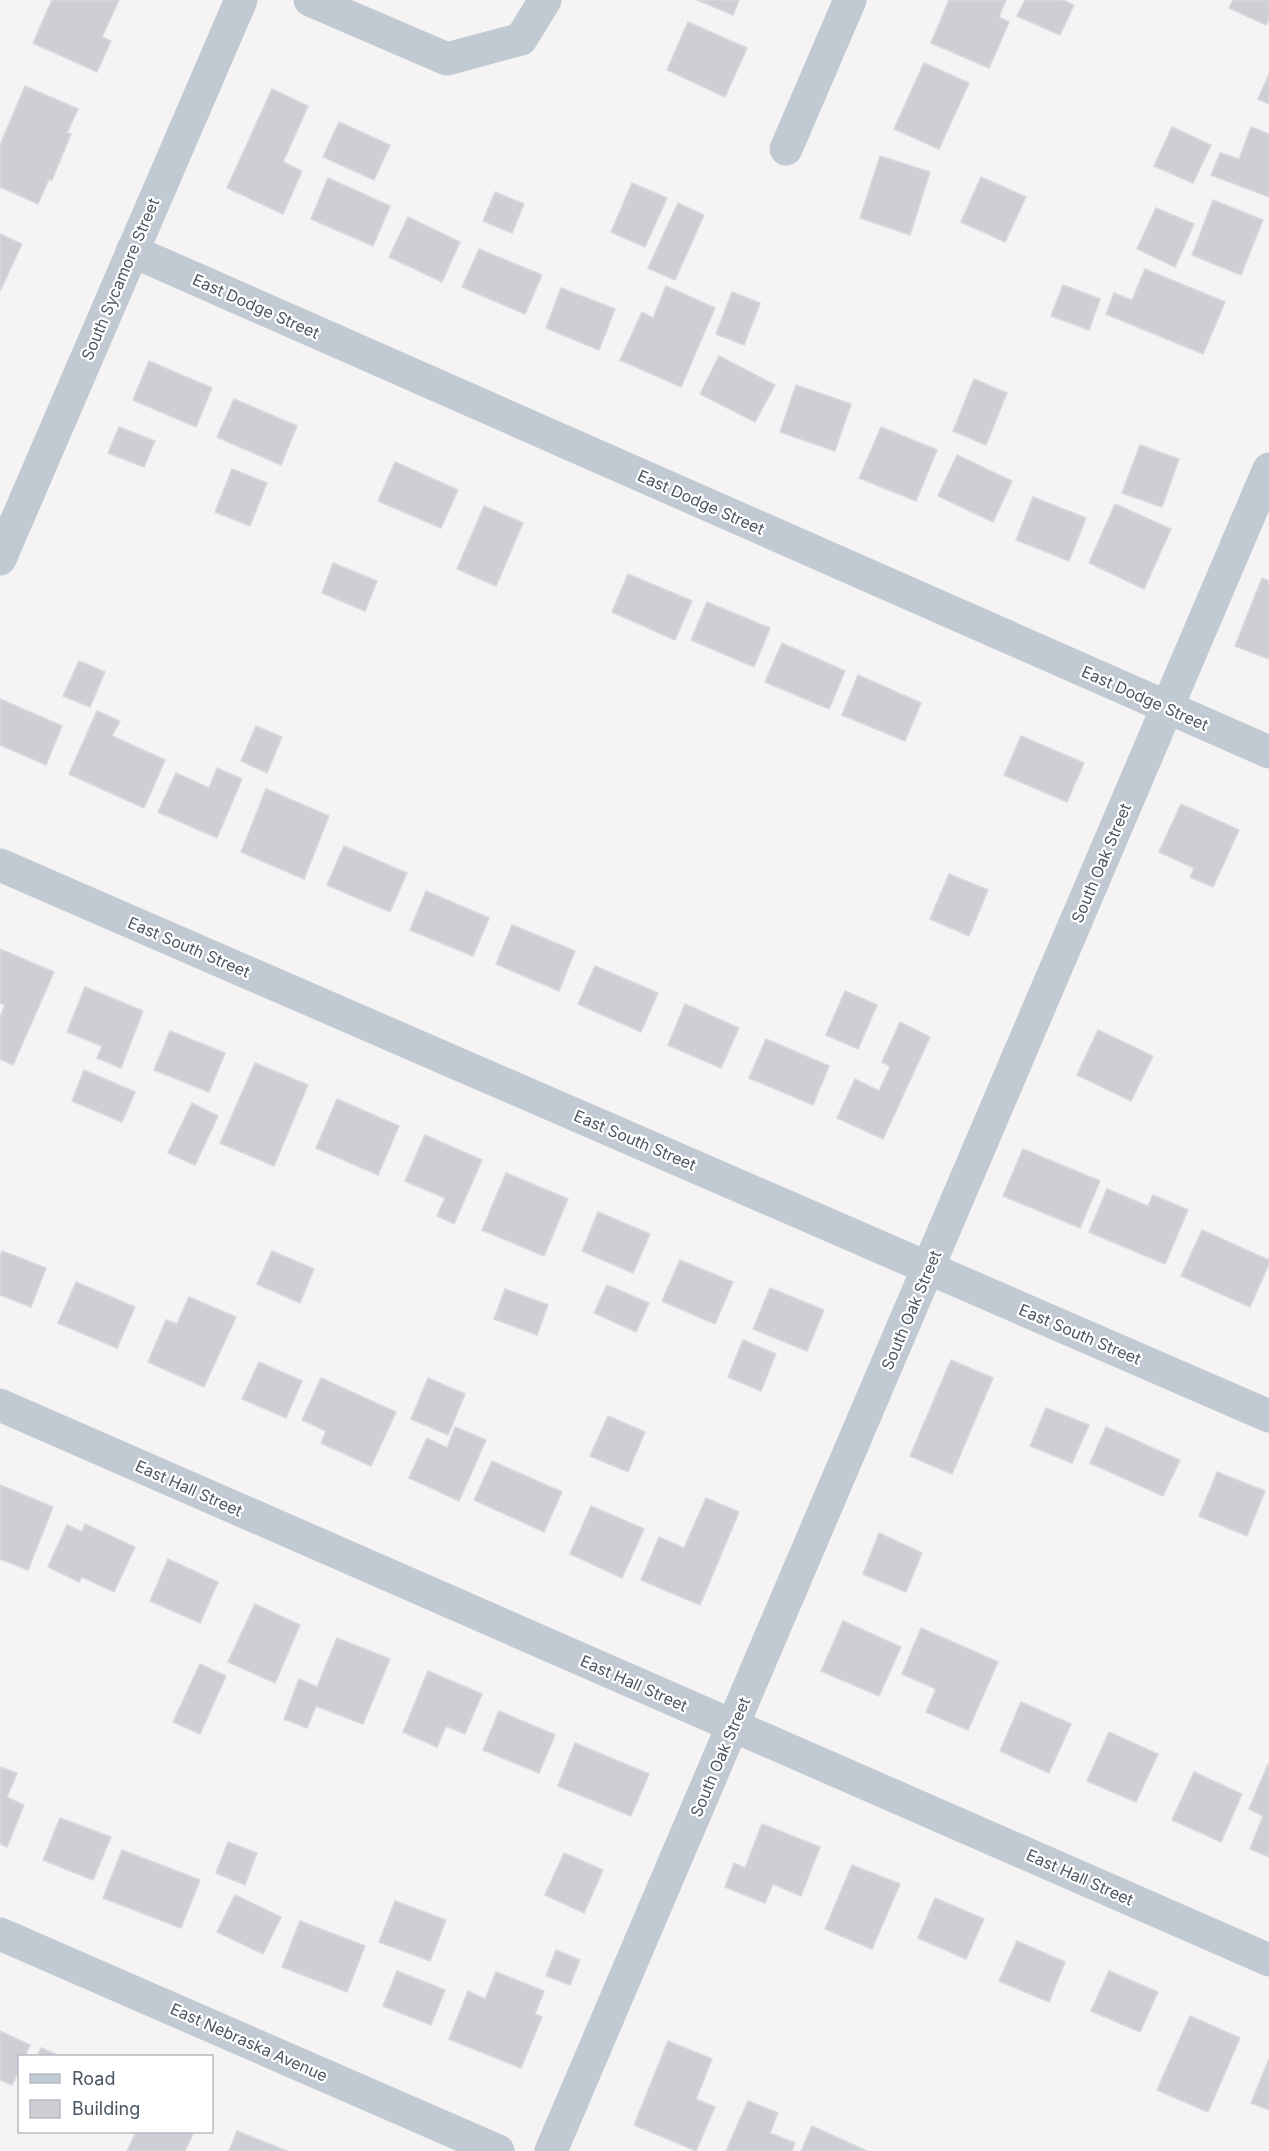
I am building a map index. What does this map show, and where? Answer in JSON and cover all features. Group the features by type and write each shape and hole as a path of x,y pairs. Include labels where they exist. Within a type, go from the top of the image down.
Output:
{"street":[{"name":"South Sycamore Street","path":"0,559 241,0"},
{"path":"310,0 447,59 521,39 545,0"},
{"path":"786,149 850,0"},
{"name":"East Dodge Street","path":"132,251 1269,752"},
{"name":"South Oak Street","path":"551,2151 1269,469"},
{"name":"East South Street","path":"0,865 1269,1416"},
{"name":"East Hall Street","path":"0,1406 1269,1960"},
{"name":"East Nebraska Avenue","path":"0,1934 498,2151"}],"building":[{"path":"52,0 119,0 102,37 111,41 97,72 33,43"},
{"path":"697,0 739,0 733,15"},
{"path":"949,0 1006,0 999,17 1009,22 989,68 931,43"},
{"path":"1025,0 1063,0 1074,5 1060,35 1017,16"},
{"path":"1233,0 1269,0 1269,19 1266,25 1229,8"},
{"path":"688,22 747,48 725,97 667,70"},
{"path":"924,63 969,83 939,149 894,129"},
{"path":"1269,74 1269,104 1258,99"},
{"path":"25,86 78,109 67,133 71,134 52,180 49,179 38,204 0,187 0,145"},
{"path":"272,89 308,106 283,162 302,171 283,214 227,188"},
{"path":"339,122 390,145 374,180 323,157"},
{"path":"1172,127 1211,145 1193,183 1154,166"},
{"path":"1251,127 1269,134 1269,197 1211,175 1220,153 1239,159"},
{"path":"880,156 930,172 910,235 860,218"},
{"path":"981,177 1026,197 1005,242 961,222"},
{"path":"328,178 390,206 373,246 311,219"},
{"path":"632,183 667,198 645,247 611,232"},
{"path":"495,192 524,204 512,233 483,221"},
{"path":"1213,200 1263,220 1241,275 1192,255"},
{"path":"678,203 704,215 675,280 648,268"},
{"path":"1156,208 1194,224 1175,267 1137,249"},
{"path":"408,217 460,242 442,282 389,257"},
{"path":"0,234 22,244 0,291"},
{"path":"479,249 542,275 525,314 462,287"},
{"path":"1145,269 1225,302 1203,354 1106,314 1114,293 1132,300"},
{"path":"1063,285 1100,299 1089,330 1051,316"},
{"path":"666,286 715,308 681,387 620,360 642,312 653,318"},
{"path":"561,288 615,309 599,350 546,328"},
{"path":"732,292 760,303 744,345 716,334"},
{"path":"719,356 775,385 755,422 700,394"},
{"path":"149,361 212,388 196,427 133,400"},
{"path":"974,379 1007,393 986,445 953,431"},
{"path":"796,385 851,404 835,451 780,432"},
{"path":"234,399 297,426 281,465 217,437"},
{"path":"119,427 155,441 144,467 108,453"},
{"path":"881,427 937,450 916,501 859,478"},
{"path":"1140,445 1179,459 1162,507 1122,493"},
{"path":"957,455 1012,481 993,522 938,496"},
{"path":"395,462 458,490 441,528 378,501"},
{"path":"232,469 267,483 250,526 215,512"},
{"path":"1033,497 1086,518 1069,561 1016,540"},
{"path":"1115,504 1171,529 1144,589 1089,563"},
{"path":"484,506 523,523 496,586 457,569"},
{"path":"333,563 377,581 365,611 322,593"},
{"path":"628,574 692,601 675,640 612,612"},
{"path":"1262,578 1269,581 1269,659 1235,646"},
{"path":"707,602 770,628 754,667 691,640"},
{"path":"782,643 845,671 829,709 765,682"},
{"path":"79,661 105,672 90,707 63,696"},
{"path":"858,675 921,703 905,741 842,715"},
{"path":"0,699 62,726 46,765 0,745"},
{"path":"97,711 120,721 112,736 165,760 144,808 69,774"},
{"path":"256,726 282,737 267,773 241,761"},
{"path":"1021,736 1084,763 1067,802 1004,775"},
{"path":"217,768 242,779 217,838 158,812 176,773 209,788"},
{"path":"266,789 329,816 304,879 241,852"},
{"path":"1181,804 1239,830 1213,887 1190,877 1194,868 1159,852"},
{"path":"344,846 407,873 390,912 327,885"},
{"path":"949,874 988,890 969,936 930,919"},
{"path":"426,891 489,918 473,956 410,930"},
{"path":"512,925 575,951 559,991 496,964"},
{"path":"0,949 54,972 13,1065 0,1059 0,1017 5,1005 0,1003"},
{"path":"595,966 658,993 641,1032 578,1004"},
{"path":"85,987 143,1011 121,1068 97,1058 102,1046 67,1032"},
{"path":"845,991 877,1005 858,1049 826,1035"},
{"path":"685,1004 739,1028 721,1068 668,1045"},
{"path":"900,1022 930,1037 883,1139 837,1118 855,1079 879,1091 890,1067 882,1062"},
{"path":"1098,1030 1153,1056 1131,1101 1077,1075"},
{"path":"170,1031 225,1053 209,1092 154,1070"},
{"path":"766,1039 829,1066 813,1105 749,1078"},
{"path":"255,1063 308,1085 274,1166 220,1143"},
{"path":"84,1070 135,1092 122,1122 72,1101"},
{"path":"337,1099 399,1126 378,1175 316,1148"},
{"path":"192,1103 218,1116 195,1165 168,1153"},
{"path":"425,1135 482,1160 454,1224 437,1216 445,1198 405,1181"},
{"path":"1023,1149 1100,1181 1080,1228 1003,1196"},
{"path":"506,1173 568,1199 544,1256 482,1230"},
{"path":"1107,1189 1148,1206 1153,1195 1188,1210 1165,1264 1089,1232"},
{"path":"598,1212 650,1234 633,1273 582,1251"},
{"path":"1202,1230 1269,1260 1250,1307 1181,1276"},
{"path":"2,1251 46,1268 31,1307 0,1295"},
{"path":"272,1251 314,1269 300,1303 257,1284"},
{"path":"680,1260 733,1282 715,1324 662,1301"},
{"path":"76,1282 135,1307 117,1348 58,1323"},
{"path":"607,1285 649,1303 636,1332 594,1313"},
{"path":"770,1288 824,1310 807,1351 753,1329"},
{"path":"505,1289 548,1305 537,1335 494,1319"},
{"path":"189,1297 236,1317 204,1387 148,1362 166,1320 177,1324"},
{"path":"743,1340 776,1354 761,1391 728,1377"},
{"path":"951,1360 993,1378 952,1474 910,1456"},
{"path":"259,1362 302,1381 286,1418 242,1399"},
{"path":"321,1378 396,1412 371,1466 321,1443 326,1431 302,1420"},
{"path":"428,1378 465,1394 448,1435 411,1419"},
{"path":"1046,1408 1089,1425 1072,1463 1030,1446"},
{"path":"608,1416 645,1432 628,1472 590,1456"},
{"path":"455,1427 486,1440 459,1501 409,1478 427,1438 447,1448"},
{"path":"1106,1427 1180,1460 1163,1496 1090,1463"},
{"path":"492,1461 562,1492 544,1532 474,1500"},
{"path":"1217,1472 1265,1491 1247,1536 1199,1516"},
{"path":"0,1485 53,1507 28,1570 0,1559"},
{"path":"706,1498 739,1512 700,1605 641,1580 659,1537 684,1548"},
{"path":"591,1506 644,1529 622,1578 570,1554"},
{"path":"85,1524 135,1547 114,1592 82,1577 79,1582 48,1567 67,1525 82,1532"},
{"path":"879,1533 922,1553 906,1592 863,1574"},
{"path":"168,1559 218,1582 200,1623 150,1601"},
{"path":"255,1604 300,1625 275,1683 228,1662"},
{"path":"843,1621 901,1647 879,1696 821,1671"},
{"path":"921,1628 998,1662 968,1730 926,1712 936,1689 902,1674"},
{"path":"337,1638 390,1659 363,1724 316,1706 307,1728 284,1719 299,1679 317,1687"},
{"path":"200,1664 226,1676 200,1734 173,1722"},
{"path":"428,1671 482,1694 465,1734 446,1726 437,1747 403,1732"},
{"path":"1021,1702 1071,1724 1049,1773 1000,1751"},
{"path":"499,1711 555,1735 539,1773 483,1750"},
{"path":"1109,1732 1158,1754 1136,1802 1087,1781"},
{"path":"575,1743 649,1774 631,1816 558,1786"},
{"path":"1268,1764 1269,1857 1250,1849 1263,1816 1249,1809"},
{"path":"0,1767 17,1773 7,1797 24,1805 7,1847 0,1844"},
{"path":"1194,1772 1242,1794 1221,1842 1172,1820"},
{"path":"60,1818 111,1837 93,1880 43,1860"},
{"path":"762,1824 820,1847 801,1896 773,1884 765,1903 725,1887 734,1863 745,1868"},
{"path":"228,1842 257,1853 245,1885 216,1873"},
{"path":"122,1850 200,1880 181,1928 103,1898"},
{"path":"564,1853 603,1870 584,1913 545,1895"},
{"path":"852,1865 900,1884 872,1949 825,1929"},
{"path":"235,1895 281,1917 263,1954 217,1932"},
{"path":"935,1898 984,1919 966,1959 918,1938"},
{"path":"395,1901 446,1920 430,1961 379,1942"},
{"path":"300,1921 365,1946 347,1992 282,1967"},
{"path":"1017,1941 1065,1962 1049,2002 999,1981"},
{"path":"556,1950 580,1960 570,1985 546,1976"},
{"path":"397,1971 445,1990 431,2025 383,2006"},
{"path":"1109,1971 1158,1992 1140,2032 1091,2011"},
{"path":"496,1972 544,1991 535,2014 542,2017 521,2068 449,2039 468,1991 485,1999"},
{"path":"1190,2016 1240,2038 1208,2112 1157,2090"},
{"path":"0,2031 30,2045 25,2055 18,2055 18,2072 12,2085 0,2080"},
{"path":"668,2041 712,2059 696,2099 715,2107 696,2151 634,2125"},
{"path":"41,2048 58,2055 38,2055"},
{"path":"1269,2059 1269,2110 1251,2103"},
{"path":"748,2101 778,2113 770,2133 795,2143 792,2151 726,2151"},
{"path":"812,2126 867,2151 801,2151"},
{"path":"237,2131 287,2151 229,2151"},
{"path":"136,2133 194,2133 185,2151 127,2151"}]}
